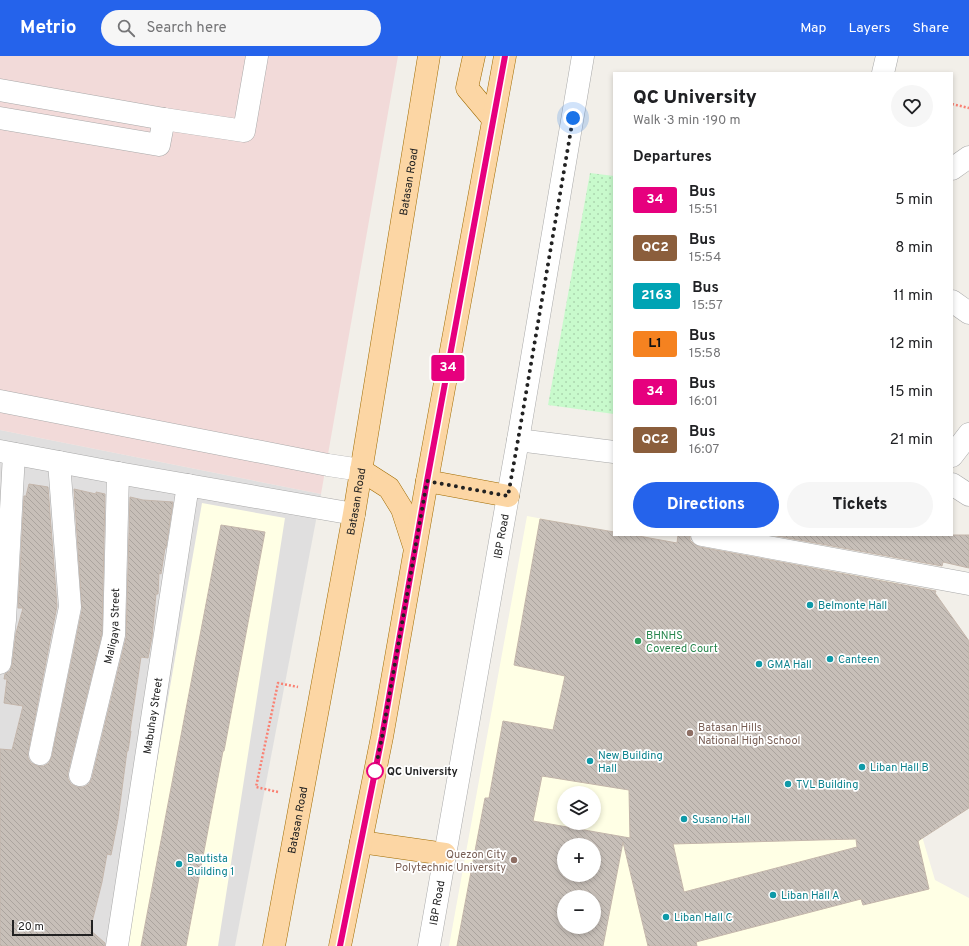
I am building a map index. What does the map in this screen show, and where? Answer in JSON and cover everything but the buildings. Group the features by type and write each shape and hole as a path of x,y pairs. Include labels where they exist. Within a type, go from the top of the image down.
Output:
{"main road":[{"name":"Batasan Road","path":"274,946 354,514 429,56"},
{"path":"474,56 467,88 493,119"},
{"path":"340,946 382,737 427,481 505,56"},
{"path":"361,470 389,488 402,509 415,549"},
{"path":"427,481 508,496"},
{"path":"361,842 445,854"}],"street":[{"path":"0,90 164,119 244,131 257,56"},
{"name":"IBP Road","path":"429,946 518,440 583,56"},
{"path":"883,72 887,56"},
{"path":"0,118 159,145 164,119"},
{"path":"953,168 969,157"},
{"path":"953,302 969,313"},
{"path":"0,400 328,465 361,470"},
{"path":"953,455 969,434"},
{"path":"518,440 613,452"},
{"path":"0,663 5,620 8,570 7,452 354,514"},
{"path":"40,754 70,607 59,462"},
{"name":"Maligaya Street","path":"80,775 114,635 118,473"},
{"name":"Mabuhay Street","path":"117,946 188,485"},
{"path":"953,485 969,495"},
{"path":"713,536 780,542 969,584"}],"path":[{"path":"953,104 969,108"},
{"path":"256,787 278,683"}],"shaded area":[{"path":"0,56 398,56 321,494 0,430"},
{"path":"0,430 321,494 235,946 0,946"},
{"path":"202,503 285,518 218,946 125,946"},
{"name":"Batasan Hills National High School","path":"527,516 613,532 613,536 638,536 897,583 875,678 935,880 969,898 969,946 449,946"}],"green space":[{"path":"590,173 613,176 613,414 548,405"}],"bus line":[{"name":"34","path":"340,946 382,737 427,481 505,56"}],"place":[{"name":"Belmonte Hall","path":"810,605"},
{"name":"BHNHS Covered Court","path":"638,641"},
{"name":"Canteen","path":"830,659"},
{"name":"GMA Hall","path":"759,664"},
{"name":"Batasan Hills National High School","path":"690,733"},
{"name":"New Building Hall","path":"590,761"},
{"name":"Liban Hall B","path":"862,767"},
{"name":"QC University","path":"375,771"},
{"name":"TVL Building","path":"788,784"},
{"name":"Susano Hall","path":"684,819"},
{"name":"Quezon City Polytechnic University","path":"514,860"},
{"name":"Bautista Building 1","path":"179,864"},
{"name":"Liban Hall A","path":"773,895"},
{"name":"Liban Hall C","path":"666,917"}],"route":[{"path":"375,771 427,481 508,496 573,118"}]}
